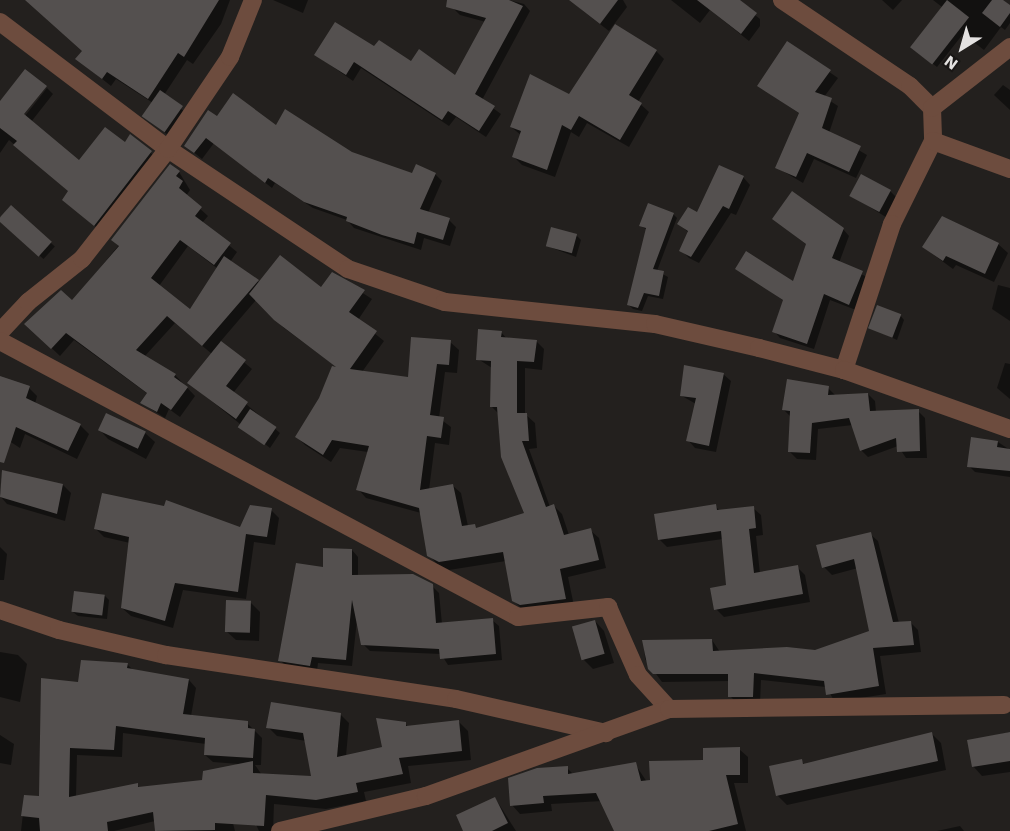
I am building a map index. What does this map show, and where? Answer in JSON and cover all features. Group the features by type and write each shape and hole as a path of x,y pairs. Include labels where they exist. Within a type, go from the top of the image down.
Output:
{"street":[{"path":"0,332 28,302 82,259 168,149 230,57 253,0"},
{"path":"782,0 910,86 932,108 933,141 892,224 844,370"},
{"path":"0,22 168,149 348,269 445,302 655,324 844,370 1010,429"},
{"path":"932,108 1010,47"},
{"path":"933,141 1010,169"},
{"path":"0,341 518,617 608,607 638,675 669,709"},
{"path":"0,610 59,630 166,655 456,699 606,733"},
{"path":"280,831 426,796 669,709 1004,705"}],"building":[{"path":"25,0 219,0 184,57 178,53 148,99 107,72 102,79 75,59 82,51"},
{"path":"447,0 509,0 523,6 475,94 495,106 479,131 448,111 442,120 354,62 346,75 314,55 335,22 374,46 379,40 411,61 419,49 455,75 486,18 446,7"},
{"path":"569,0 618,0 600,24"},
{"path":"697,0 740,0 757,13 741,34"},
{"path":"947,0 969,17 932,65 910,47"},
{"path":"992,0 1003,0 1010,5 1010,13 1000,27 982,13"},
{"path":"615,24 657,50 629,95 642,103 620,140 579,116 571,130 562,125 547,170 512,157 521,131 510,127 530,74 569,94"},
{"path":"787,41 831,70 815,92 832,98 822,128 861,146 849,172 807,153 796,177 775,168 799,113 757,86"},
{"path":"25,69 47,86 24,114 79,160 105,127 125,142 130,134 152,151 94,226 62,200 68,191 13,145 17,141 0,128 0,101"},
{"path":"160,90 183,106 165,132 142,116"},
{"path":"233,93 276,125 285,109 352,152 412,173 416,164 436,173 420,209 450,218 443,240 417,232 414,244 382,235 346,221 347,217 304,202 268,178 265,183 206,138 194,153 184,146 208,110 217,116"},
{"path":"170,164 180,171 176,176 183,181 179,188 202,207 195,216 231,243 214,265 180,240 151,278 190,309 224,256 259,280 202,346 167,316 136,350 176,374 174,377 188,387 171,410 161,403 157,412 140,403 147,393 66,333 51,349 24,324 61,290 72,300 119,246 111,240"},
{"path":"719,165 744,176 729,209 723,206 691,257 679,251 688,231 677,224 688,207 697,212"},
{"path":"861,174 891,190 879,212 849,196"},
{"path":"792,191 844,228 832,258 863,271 849,305 824,294 807,344 772,332 783,300 735,269 746,251 793,281 806,244 772,219"},
{"path":"648,203 674,213 653,269 664,271 659,296 644,293 638,308 627,305 646,228 639,226"},
{"path":"11,205 52,242 38,257 0,222 0,217"},
{"path":"942,216 999,243 985,274 946,256 943,261 922,247"},
{"path":"551,227 577,234 572,253 546,246"},
{"path":"280,255 321,287 332,272 365,290 349,312 377,331 350,369 408,377 411,337 451,340 449,365 437,364 430,415 444,417 441,438 427,436 420,490 453,484 462,526 475,524 476,528 524,513 501,457 497,407 490,407 491,361 476,360 478,329 502,331 501,337 537,340 534,362 517,361 517,413 527,413 529,441 522,441 546,507 554,504 564,535 591,528 599,560 560,569 566,599 520,605 512,601 503,552 439,562 427,556 419,508 356,490 369,446 332,440 323,455 295,437 319,398 332,366 336,367 274,320 249,294"},
{"path":"877,305 901,314 892,338 868,328"},
{"path":"221,341 246,360 226,386 248,402 236,419 187,383"},
{"path":"684,365 724,373 709,446 686,441 696,398 680,396"},
{"path":"0,376 30,386 26,398 81,424 68,451 16,427 4,463 0,462"},
{"path":"787,379 829,386 828,395 868,393 870,411 919,409 920,451 897,452 896,438 860,451 849,418 812,423 810,453 788,452 790,411 782,410"},
{"path":"250,409 277,427 264,445 238,427"},
{"path":"106,413 146,432 138,449 98,430"},
{"path":"971,437 998,441 997,447 1010,449 1010,471 967,467"},
{"path":"2,470 63,484 57,514 0,497"},
{"path":"102,493 164,506 166,500 240,527 250,505 272,508 267,537 246,534 238,592 175,583 165,621 121,608 129,537 94,529"},
{"path":"716,504 717,510 754,506 756,528 749,529 754,573 798,565 803,594 714,610 710,588 726,585 721,531 658,540 654,514"},
{"path":"871,532 893,622 911,621 914,645 873,648 879,686 826,695 824,681 754,673 753,697 728,697 728,674 653,674 648,669 642,640 712,639 713,651 787,647 815,650 869,631 854,559 822,568 816,545"},
{"path":"323,548 352,549 352,575 413,574 433,584 436,623 493,618 496,654 440,659 439,649 361,645 352,600 346,660 312,657 310,666 278,661 296,563 323,567"},
{"path":"74,591 105,595 102,616 71,612"},
{"path":"226,600 251,601 250,633 225,632"},
{"path":"595,620 605,654 582,660 572,627"},
{"path":"81,660 128,663 127,668 189,679 183,714 248,721 248,728 255,729 253,758 204,755 205,738 116,726 114,750 70,748 69,797 138,783 138,787 202,780 203,771 253,761 253,773 311,776 303,733 266,728 271,702 341,713 337,757 382,747 376,718 406,722 406,726 459,720 462,751 399,758 403,774 356,783 358,792 316,800 266,795 264,826 215,823 215,830 155,831 153,812 107,822 108,831 40,831 39,818 21,816 24,795 39,796 41,678 78,682"},
{"path":"932,732 938,761 776,796 769,766 802,759 803,764"},
{"path":"1010,732 1010,761 972,767 967,740"},
{"path":"740,747 740,775 726,775 738,824 709,831 614,831 596,793 543,796 544,803 510,806 508,778 537,768 568,766 568,774 636,762 641,781 650,780 649,761 703,760 703,748"},
{"path":"495,797 508,823 492,831 463,831 456,815"}]}
